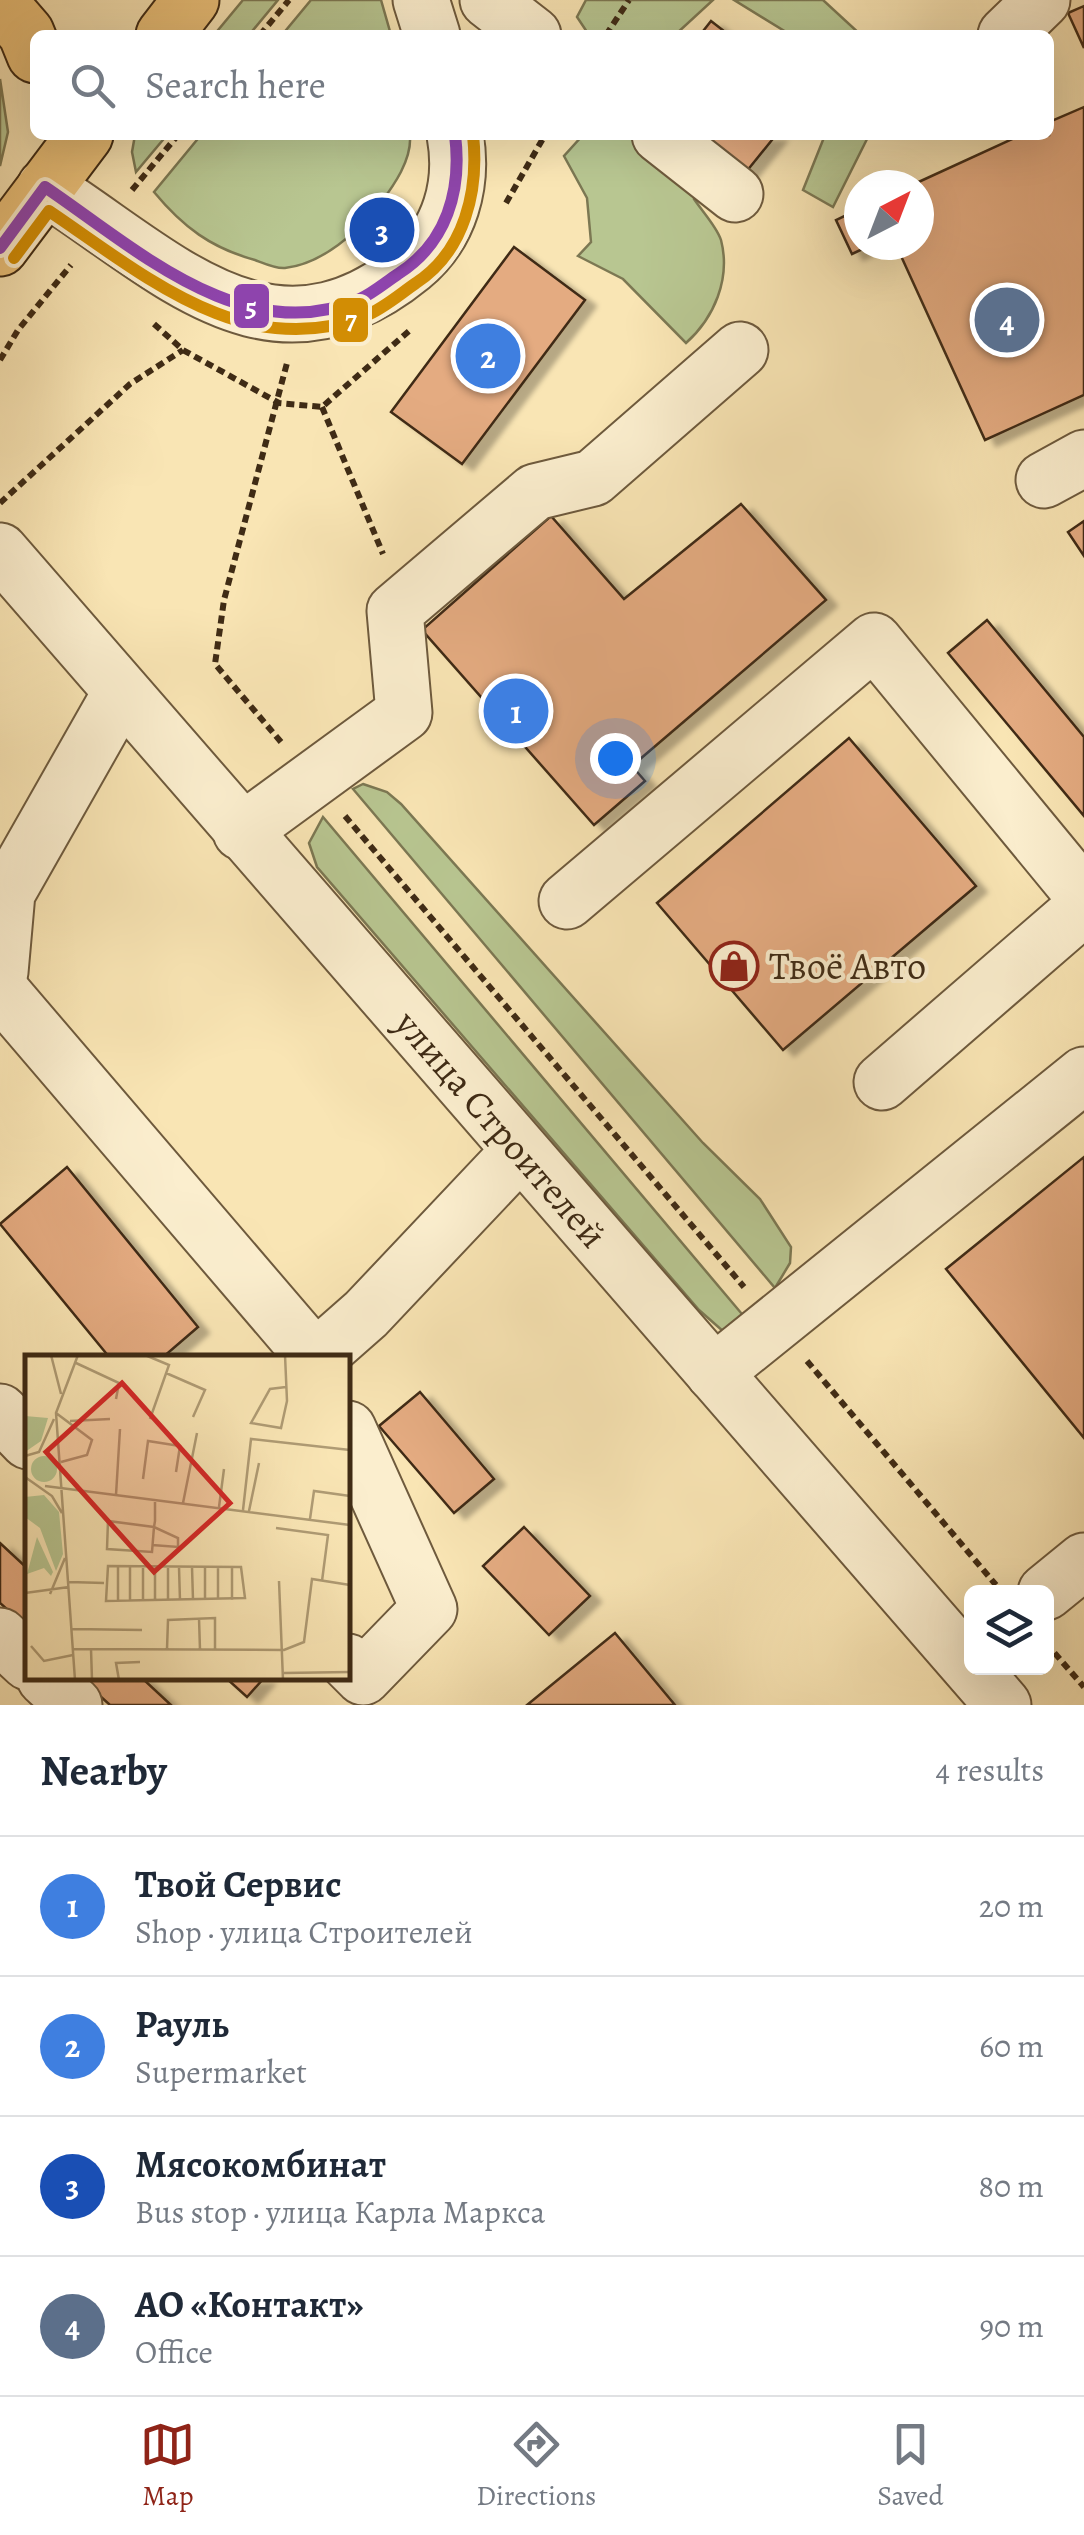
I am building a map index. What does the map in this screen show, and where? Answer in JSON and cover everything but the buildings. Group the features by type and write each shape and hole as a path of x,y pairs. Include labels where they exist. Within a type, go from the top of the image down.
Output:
{"main road":[{"path":"168,30 191,0"},
{"path":"0,3 30,42"},
{"path":"0,248 48,161 79,140"}],"street":[{"path":"421,0 430,30"},
{"path":"488,0 526,30"},
{"path":"1011,30 1042,0"},
{"path":"48,161 104,224 169,270 216,296 260,312 296,318 332,312 380,291 418,260 441,231 455,202 456,140"},
{"path":"666,140 736,194"},
{"path":"241,832 404,713 394,611 535,492 592,478 740,350"},
{"name":"улица Строителей","path":"0,551 714,1373 964,1652"},
{"path":"567,901 874,641 1084,896"},
{"path":"0,972 7,893 121,692"},
{"path":"882,1082 1084,906"},
{"path":"0,990 312,1355"},
{"path":"714,1373 1084,1076"},
{"path":"318,1355 366,1314 520,1151"},
{"path":"0,1412 25,1438"},
{"path":"350,1434 428,1609 363,1677 350,1664"},
{"path":"1054,1585 1084,1561"},
{"path":"0,1636 25,1659"},
{"name":"улица Строителей","path":"982,1675 1003,1705"},
{"path":"12,1705 34,1680"},
{"path":"46,1680 74,1705"}],"path":[{"path":"264,30 289,0"},
{"path":"609,30 628,0"},
{"path":"0,360 18,330 174,140"},
{"path":"372,231 396,200"},
{"path":"296,318 279,404 224,600 215,664 997,1585"},
{"path":"0,503 130,384 183,350"},
{"path":"322,407 390,571 394,611"},
{"path":"1054,1653 1084,1688"}],"green space":[{"path":"243,0 278,0 253,30 218,30"},
{"path":"311,0 381,0 390,30 286,30"},
{"path":"586,0 713,0 680,30 586,30 577,17"},
{"path":"734,0 823,0 856,30 783,30"},
{"path":"0,79 8,132 0,166"},
{"path":"134,140 163,140 136,172"},
{"path":"197,140 410,140 405,163 380,204 338,245 299,265 270,266 211,242 187,226 154,192"},
{"path":"578,140 658,140 706,177 694,199 719,235 724,269 712,310 686,343 623,279 578,256 591,242 587,198 564,156"},
{"path":"823,140 866,140 852,170 844,170 844,185 833,207 803,190"},
{"path":"363,784 387,792 401,804 703,1143 760,1199 791,1247 790,1263 775,1288 353,789"},
{"path":"323,817 747,1320 724,1332 699,1310 317,867 309,843"}],"transit line":[{"name":"5","path":"0,248 45,187 192,285 233,302 274,311 317,311 365,297 429,247 448,214 453,195 456,140"},
{"name":"7","path":"14,258 49,211 121,261 197,305 237,320 278,328 321,328 378,309 433,270 446,254 457,237 471,198 473,140"}],"place":[{"name":"Мясокомбинат","path":"382,230"},
{"name":"АО «Контакт»","path":"1007,320"},
{"name":"Рауль","path":"488,356"},
{"name":"Твой Сервис","path":"516,711"},
{"name":"Твоё Авто","path":"734,966"}]}
